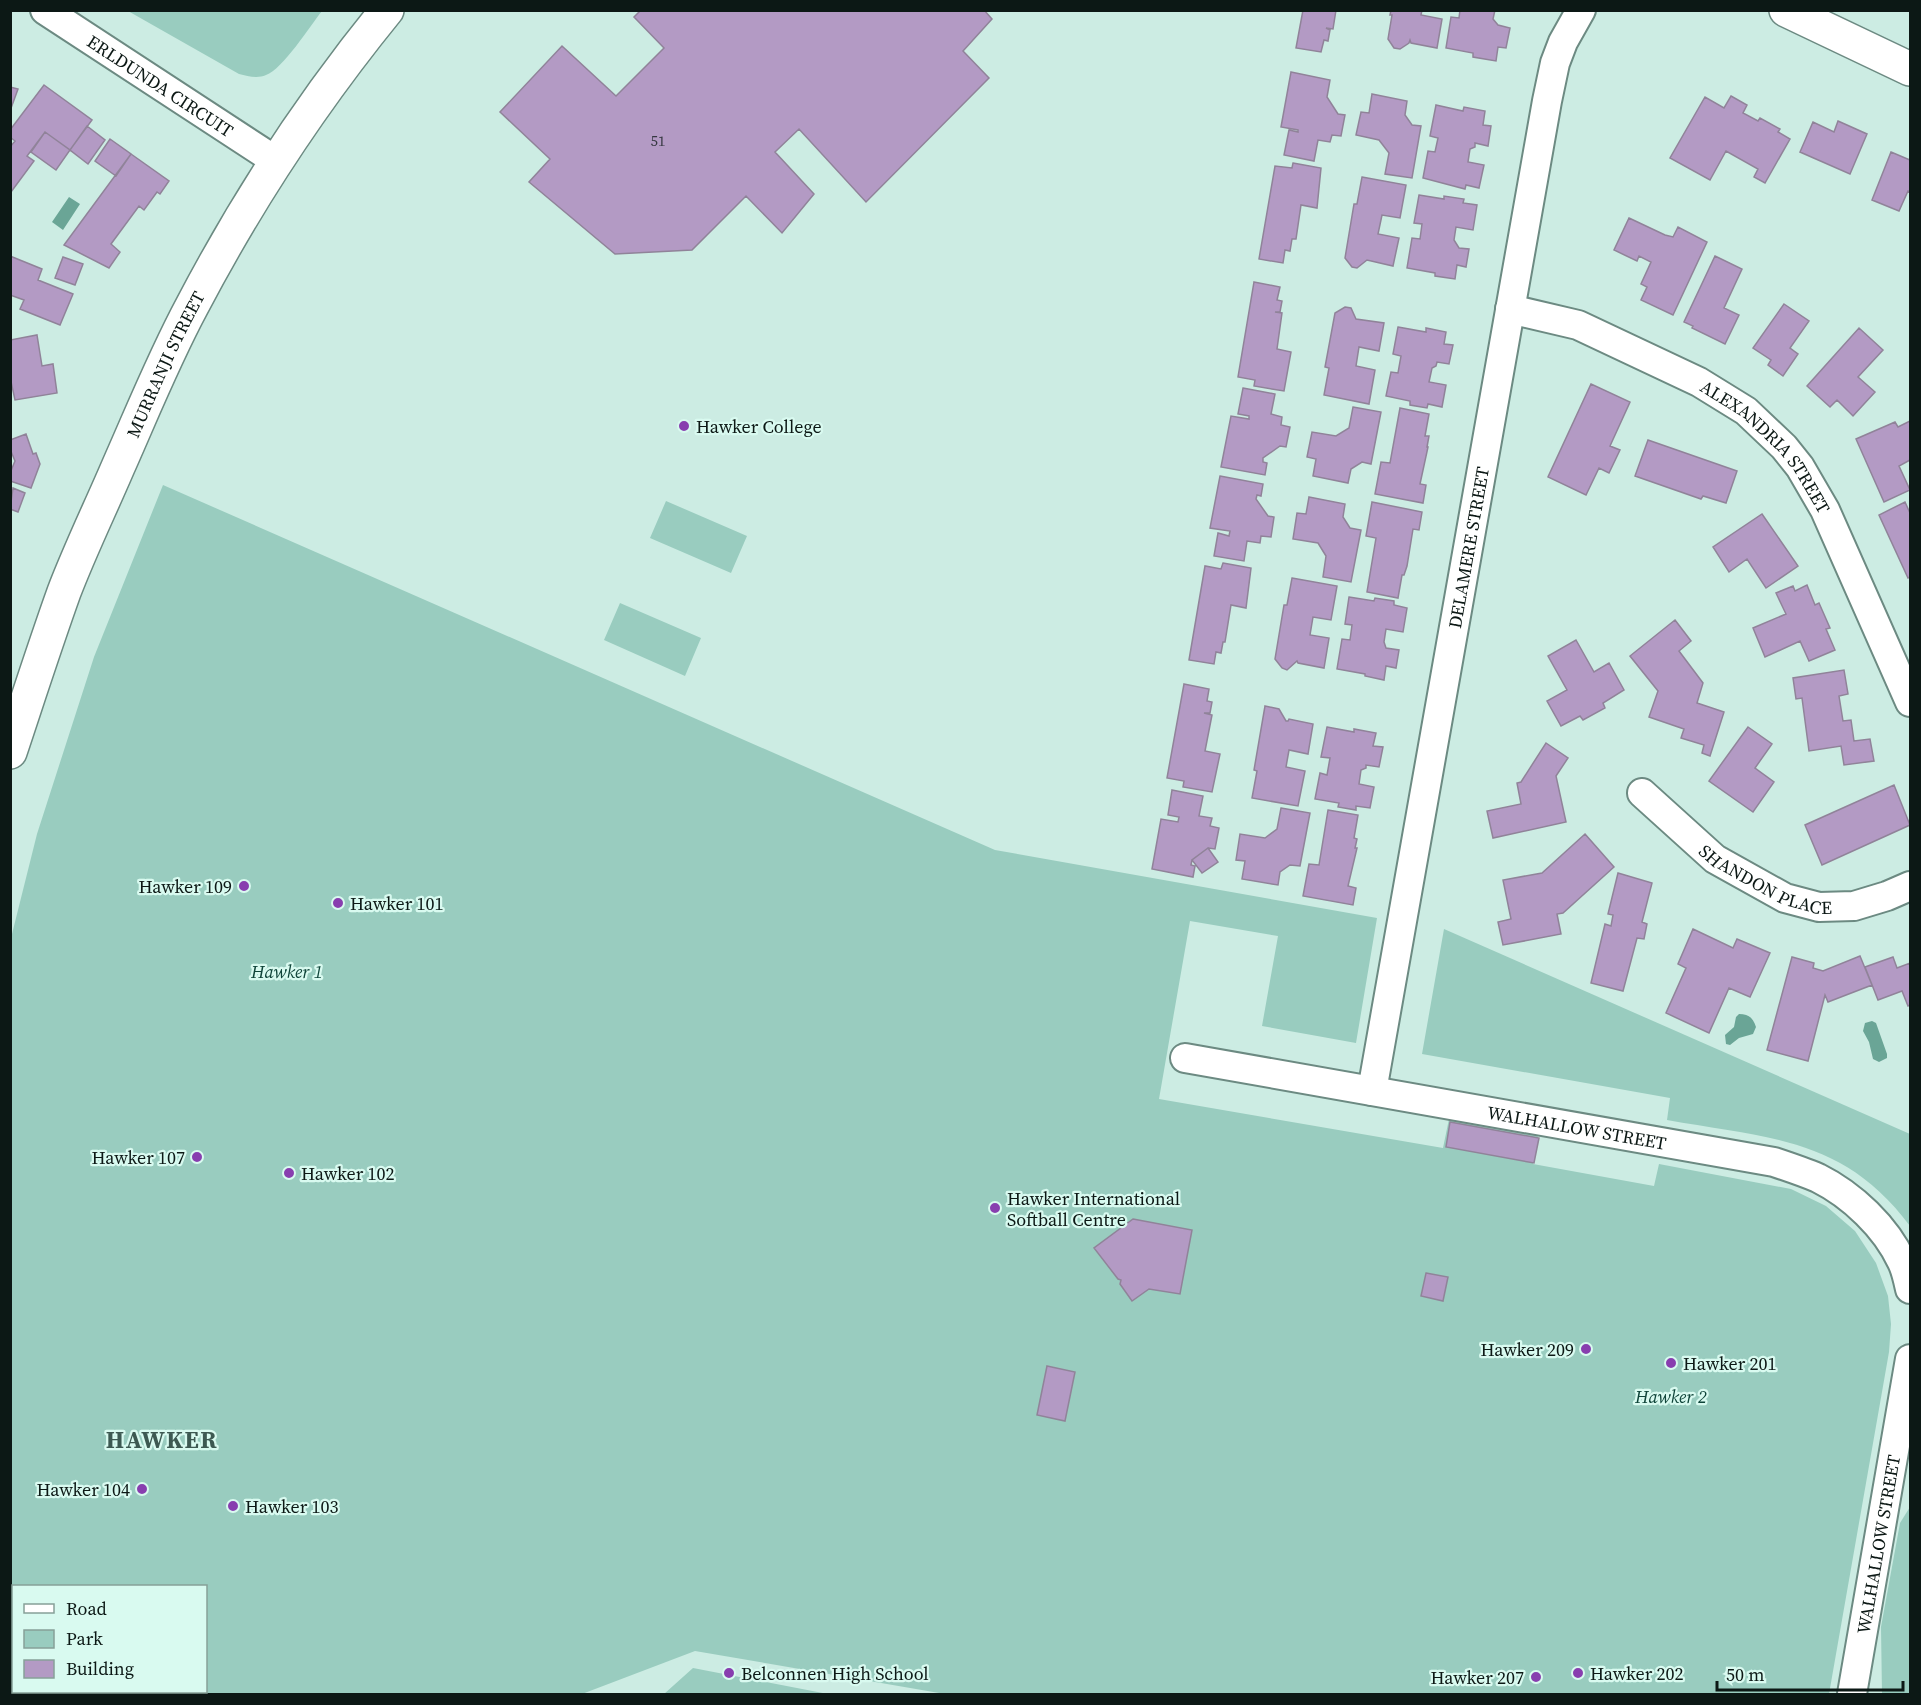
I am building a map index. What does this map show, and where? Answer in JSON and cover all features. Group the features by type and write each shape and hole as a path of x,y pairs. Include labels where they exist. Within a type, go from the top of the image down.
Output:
{"street":[{"name":"ERLDUNDA CIRCUIT","path":"45,10 276,160"},
{"name":"MURRANJI STREET","path":"10,752 65,590 173,344 246,208 276,160 353,52 387,10"},
{"name":"DELAMERE STREET","path":"1372,1091 1555,63 1563,42 1581,10"},
{"path":"1786,10 1911,69"},
{"name":"ALEXANDRIA STREET","path":"1510,309 1578,325 1699,382 1746,411 1784,447 1800,467 1825,510 1911,702"},
{"name":"SHANDON PLACE","path":"1642,793 1715,859 1785,898 1818,907 1845,907 1887,896 1911,886"},
{"name":"WALHALLOW STREET","path":"1185,1058 1774,1162 1835,1188 1868,1214 1894,1246 1911,1289"},
{"name":"WALHALLOW STREET","path":"1852,1695 1911,1359"}],"green space":[{"path":"128,11 322,11 280,65 266,75 256,77 239,74"},
{"path":"163,485 995,850 1377,918 1356,1043 1262,1026 1278,936 1190,921 1159,1099 1443,1148 1449,1119 1538,1135 1533,1164 1654,1186 1659,1164 1791,1189 1826,1206 1855,1231 1876,1263 1888,1296 1891,1324 1889,1352 1829,1694 945,1694 695,1651 582,1694 11,1694 11,938 37,834 94,657"},
{"path":"666,501 747,536 731,573 650,538"},
{"path":"620,603 701,638 685,676 604,640"},
{"path":"1444,929 1910,1134 1910,1226 1885,1197 1858,1174 1830,1158 1801,1146 1770,1138 1667,1120 1670,1098 1422,1054"},
{"path":"1910,1507 1910,1694 1882,1694 1881,1627 1900,1523"},
{"path":"693,1668 828,1694 664,1694"}],"shaded area":[{"path":"69,197 80,204 63,230 52,222"},
{"path":"1739,1014 1752,1019 1756,1027 1753,1034 1739,1038 1730,1045 1726,1044 1725,1035 1734,1027"},
{"path":"1872,1021 1876,1023 1887,1054 1887,1058 1879,1062 1873,1059 1869,1042 1863,1031 1865,1023"}],"building":[{"path":"641,10 984,10 992,19 963,51 989,78 866,202 799,129 775,152 814,194 782,233 746,196 692,250 615,254 529,182 550,159 500,112 562,46 616,96 664,48 634,17"},
{"path":"1303,10 1336,10 1333,29 1326,28 1330,30 1328,41 1324,40 1321,52 1296,48"},
{"path":"1391,10 1422,10 1421,15 1442,19 1437,48 1411,43 1410,40 1400,49 1394,48 1388,39"},
{"path":"1460,10 1495,10 1493,19 1498,25 1510,28 1506,48 1498,47 1496,61 1473,57 1473,53 1446,48 1451,17 1459,18"},
{"path":"1291,72 1330,80 1327,97 1338,114 1345,115 1341,136 1332,135 1330,142 1318,140 1314,161 1284,155 1289,130 1298,132 1298,130 1281,127"},
{"path":"44,85 92,120 70,150 45,132 27,156 34,161 11,192 10,147 15,141 10,137 10,130"},
{"path":"10,87 18,89 10,111"},
{"path":"1372,94 1407,101 1405,115 1412,125 1421,126 1412,178 1385,174 1389,153 1379,140 1356,135 1361,112 1369,113"},
{"path":"1731,96 1747,105 1743,113 1758,121 1760,118 1780,129 1778,132 1790,139 1765,183 1754,177 1758,169 1726,151 1710,180 1670,158 1705,97 1724,108"},
{"path":"1436,105 1463,111 1464,107 1485,111 1483,125 1491,126 1488,146 1475,143 1475,147 1470,149 1468,162 1484,165 1479,188 1466,185 1465,189 1423,178 1428,151 1435,152 1438,138 1430,136"},
{"path":"1838,121 1867,134 1850,174 1800,152 1813,122 1834,132"},
{"path":"87,126 105,140 88,164 70,150"},
{"path":"45,132 70,150 56,170 31,152"},
{"path":"110,139 131,154 116,176 95,161"},
{"path":"1891,152 1910,160 1910,192 1908,191 1899,211 1872,200"},
{"path":"131,154 169,181 160,194 157,192 144,210 139,206 111,244 120,252 109,268 64,245"},
{"path":"1293,163 1321,168 1317,208 1301,205 1296,239 1292,239 1290,251 1285,250 1283,263 1259,259 1275,166 1292,168"},
{"path":"1362,177 1406,185 1400,218 1382,215 1378,234 1399,238 1393,266 1367,260 1357,268 1352,267 1345,258 1354,204 1357,204"},
{"path":"1419,195 1464,199 1463,203 1477,205 1473,230 1456,227 1454,240 1459,248 1469,249 1466,267 1457,265 1455,279 1407,268 1412,238 1420,239 1422,224 1414,223"},
{"path":"1629,218 1673,237 1678,227 1707,242 1673,315 1641,300 1647,287 1641,284 1651,262 1639,256 1637,261 1614,250"},
{"path":"10,256 42,269 38,280 73,294 60,325 20,309 24,300 10,295"},
{"path":"1715,256 1742,269 1724,308 1739,315 1725,344 1684,322"},
{"path":"63,257 83,264 75,285 55,278"},
{"path":"1254,282 1280,287 1277,300 1282,301 1280,312 1275,312 1282,313 1277,349 1291,352 1284,391 1254,386 1255,380 1238,377"},
{"path":"1784,304 1809,321 1790,348 1798,354 1783,376 1768,365 1771,360 1753,348"},
{"path":"1345,307 1351,308 1356,319 1384,323 1379,351 1359,347 1356,366 1375,370 1369,404 1324,395 1329,368 1325,367 1335,313"},
{"path":"1398,327 1426,332 1426,328 1446,332 1444,344 1453,345 1449,364 1437,362 1432,368 1429,382 1446,385 1442,407 1428,404 1427,408 1410,405 1410,401 1386,396 1391,372 1398,373 1401,356 1393,354"},
{"path":"1859,328 1883,350 1858,377 1875,392 1853,416 1837,400 1830,407 1807,386"},
{"path":"37,335 42,366 53,364 57,393 15,400 10,377 10,340"},
{"path":"1591,384 1630,402 1610,446 1620,450 1609,473 1599,468 1586,495 1548,477"},
{"path":"1243,388 1275,394 1271,414 1282,417 1281,425 1290,427 1286,447 1280,446 1263,458 1263,462 1267,463 1265,475 1221,467 1231,416 1249,419 1249,416 1238,414"},
{"path":"1353,407 1381,412 1371,464 1362,462 1351,469 1348,483 1313,476 1316,459 1307,457 1312,432 1336,436 1349,428"},
{"path":"1400,408 1429,414 1425,436 1429,436 1428,447 1420,484 1426,485 1423,503 1375,494 1381,462 1390,463"},
{"path":"1910,421 1910,460 1899,466 1910,490 1884,502 1856,439 1895,422 1898,427"},
{"path":"26,434 33,454 36,453 40,464 31,488 10,481 10,473 15,461 10,449 10,440"},
{"path":"1648,440 1737,471 1726,503 1703,496 1701,499 1635,476"},
{"path":"1220,476 1263,484 1261,496 1257,495 1256,499 1268,516 1274,517 1271,537 1261,536 1260,543 1247,541 1244,561 1214,556 1218,533 1229,536 1230,531 1210,528"},
{"path":"13,488 25,493 18,512 10,509"},
{"path":"1309,497 1345,504 1343,517 1350,528 1361,530 1351,582 1323,577 1326,556 1318,543 1293,539 1297,513 1306,514"},
{"path":"1372,502 1422,512 1419,530 1413,529 1407,566 1402,575 1398,598 1367,592 1376,538 1366,536"},
{"path":"1905,502 1910,513 1910,577 1908,578 1879,515"},
{"path":"1762,514 1798,566 1766,588 1747,559 1729,572 1713,547"},
{"path":"1223,563 1251,568 1246,608 1231,605 1225,642 1223,642 1221,653 1216,652 1214,664 1189,660 1205,566 1221,569"},
{"path":"1292,578 1337,586 1331,620 1313,617 1310,635 1329,638 1324,668 1297,661 1287,670 1282,668 1275,659 1284,605 1287,605"},
{"path":"1807,585 1815,605 1819,603 1830,628 1826,629 1835,650 1809,661 1800,641 1765,657 1753,628 1786,614 1776,593 1793,586 1795,591"},
{"path":"1349,597 1394,601 1394,605 1407,608 1403,632 1386,629 1384,642 1386,648 1399,650 1396,668 1386,666 1384,680 1337,669 1342,639 1350,640 1352,625 1345,624"},
{"path":"1675,620 1691,641 1679,651 1703,683 1697,703 1724,712 1710,756 1702,753 1704,745 1681,738 1684,729 1649,717 1658,691 1630,656"},
{"path":"1576,640 1594,672 1609,663 1624,690 1603,703 1605,708 1583,720 1580,716 1561,726 1547,701 1567,690 1548,656"},
{"path":"1844,670 1848,694 1839,696 1843,721 1851,720 1854,741 1870,739 1874,761 1844,765 1841,746 1809,751 1802,698 1796,699 1793,678"},
{"path":"1184,684 1209,689 1207,701 1212,702 1210,713 1204,713 1212,715 1205,751 1220,754 1212,792 1183,787 1184,781 1167,778"},
{"path":"1265,706 1279,709 1286,721 1289,719 1313,724 1308,754 1289,750 1286,767 1305,771 1298,806 1252,798 1257,771 1254,770"},
{"path":"1327,727 1376,733 1373,746 1383,747 1379,767 1366,765 1366,768 1361,770 1359,784 1374,787 1370,808 1356,806 1356,810 1338,807 1339,803 1315,799 1320,773 1327,775 1330,758 1321,757"},
{"path":"1748,727 1772,744 1755,768 1774,782 1753,812 1709,781"},
{"path":"1546,743 1568,758 1556,776 1566,822 1493,838 1487,811 1521,804 1517,783 1521,782"},
{"path":"1894,785 1910,825 1822,865 1805,825"},
{"path":"1172,790 1203,796 1199,816 1212,818 1210,826 1219,828 1215,849 1208,848 1192,860 1191,865 1195,866 1193,877 1152,869 1161,819 1178,822 1179,817 1168,815"},
{"path":"1281,808 1310,813 1300,866 1290,865 1280,872 1278,885 1242,879 1245,861 1236,860 1240,834 1265,838 1277,829"},
{"path":"1328,810 1358,815 1354,838 1357,839 1355,848 1357,848 1348,886 1356,888 1353,905 1303,896 1309,864 1319,865"},
{"path":"1585,834 1614,867 1563,913 1557,914 1561,934 1503,945 1498,922 1511,919 1503,880 1542,873"},
{"path":"1208,848 1218,862 1202,873 1192,860"},
{"path":"1618,873 1652,883 1642,922 1647,924 1644,939 1637,938 1623,991 1591,983 1605,924 1611,926 1613,915 1608,914"},
{"path":"1693,929 1733,948 1737,939 1770,953 1750,997 1729,988 1709,1033 1666,1013 1686,968 1678,964"},
{"path":"1860,956 1872,985 1828,1002 1825,995 1808,1061 1767,1050 1792,957 1814,963 1813,968 1823,971"},
{"path":"1893,957 1897,968 1910,963 1910,1005 1908,1006 1902,991 1878,1000 1865,967"},
{"path":"1450,1122 1539,1138 1534,1163 1446,1147"},
{"path":"1133,1219 1192,1230 1180,1294 1149,1289 1132,1301 1120,1284 1121,1280 1094,1248"},
{"path":"1426,1273 1448,1277 1443,1301 1421,1296"},
{"path":"1047,1366 1075,1372 1065,1421 1037,1415"}],"place":[{"name":"Hawker College","path":"684,426"},
{"name":"Hawker 109","path":"244,886"},
{"name":"Hawker 101","path":"338,903"},
{"name":"Hawker 107","path":"197,1157"},
{"name":"Hawker 102","path":"289,1173"},
{"name":"Hawker International Softball Centre","path":"995,1208"},
{"name":"Hawker 209","path":"1586,1349"},
{"name":"Hawker 201","path":"1671,1363"},
{"name":"Hawker 104","path":"142,1489"},
{"name":"Hawker 103","path":"233,1506"},
{"name":"Belconnen High School","path":"729,1673"},
{"name":"Hawker 202","path":"1578,1673"},
{"name":"Hawker 207","path":"1536,1677"}],"district":[{"name":"HAWKER","path":"162,1439"}],"park label":[{"name":"Hawker 1","path":"287,971"},
{"name":"Hawker 2","path":"1671,1396"}]}
